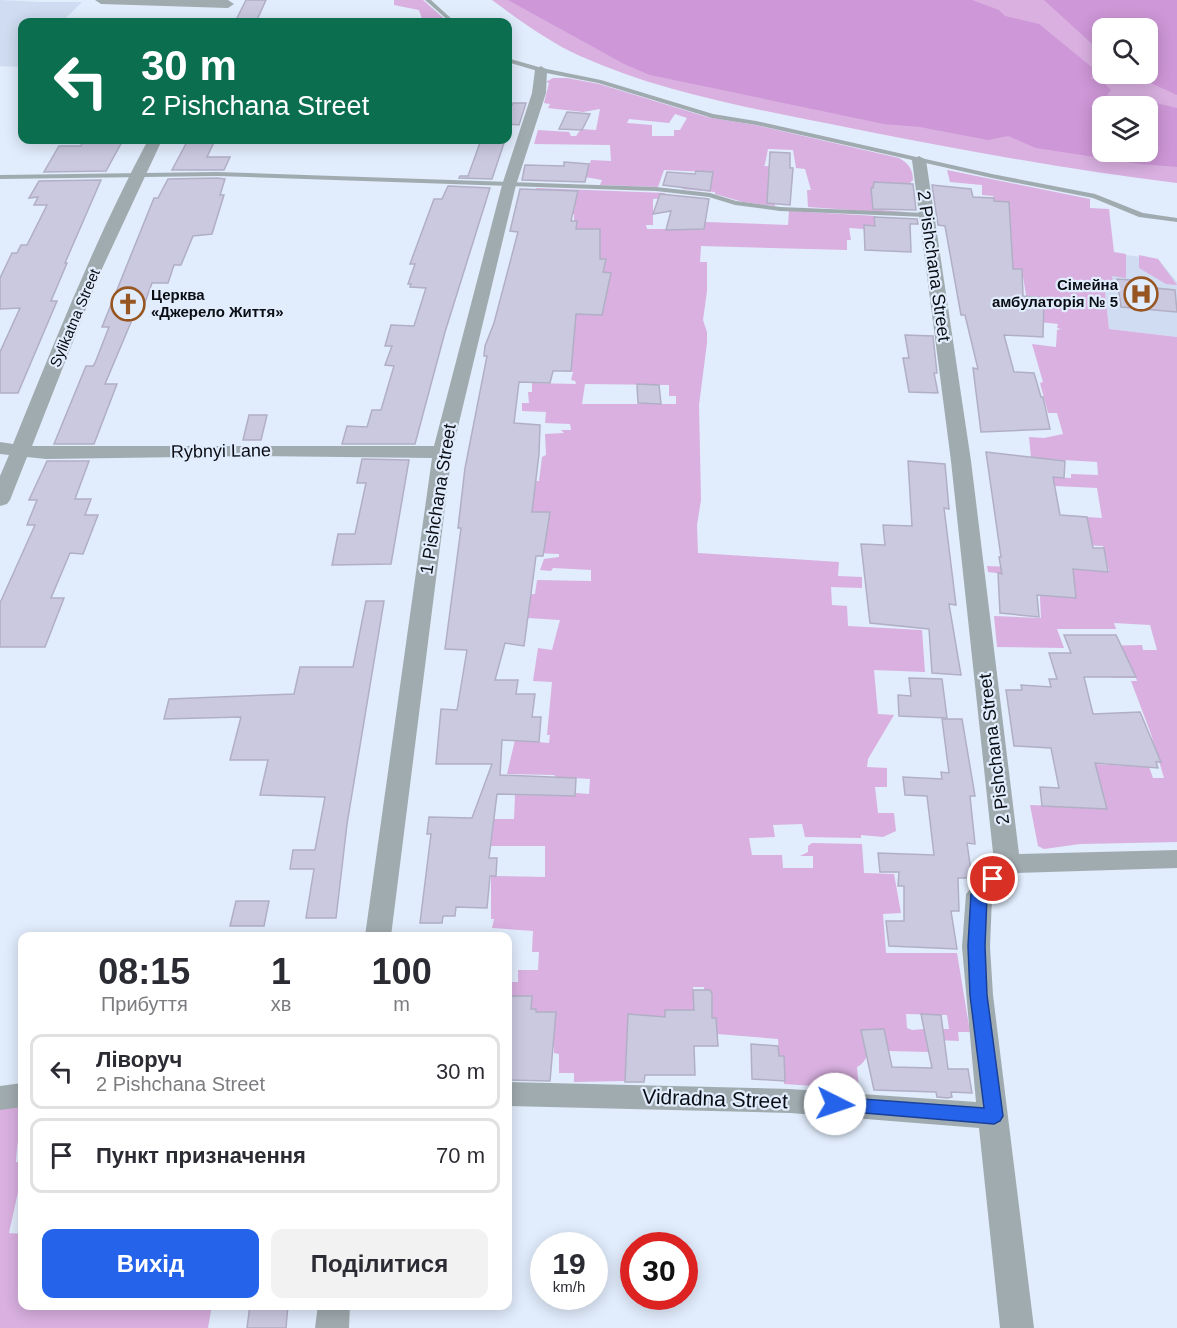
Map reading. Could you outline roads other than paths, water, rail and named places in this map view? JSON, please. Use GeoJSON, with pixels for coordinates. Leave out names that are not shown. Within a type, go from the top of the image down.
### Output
{"type":"FeatureCollection","features":[{"type":"Feature","properties":{"kind":"street"},"geometry":{"type":"LineString","coordinates":[[101,0],[227,6]]}},
{"type":"Feature","properties":{"kind":"street","name":"1 Pishchana Street"},"geometry":{"type":"LineString","coordinates":[[379,932],[442,452],[509,185],[539,93],[542,70]]}},
{"type":"Feature","properties":{"kind":"street","name":"Sylikatna Street"},"geometry":{"type":"LineString","coordinates":[[0,500],[82,298],[136,175],[153,144]]}},
{"type":"Feature","properties":{"kind":"street","name":"2 Pishchana Street"},"geometry":{"type":"LineString","coordinates":[[919,159],[961,461],[1007,864]]}},
{"type":"Feature","properties":{"kind":"street","name":"Rybnyi Lane"},"geometry":{"type":"LineString","coordinates":[[0,448],[46,453],[253,450],[442,452]]}},
{"type":"Feature","properties":{"kind":"street"},"geometry":{"type":"LineString","coordinates":[[1017,1328],[979,995],[976,946],[979,894],[1007,864],[1177,859]]}},
{"type":"Feature","properties":{"kind":"street","name":"Vidradna Street"},"geometry":{"type":"LineString","coordinates":[[512,1094],[790,1101],[994,1116]]}},
{"type":"Feature","properties":{"kind":"street"},"geometry":{"type":"LineString","coordinates":[[0,1098],[18,1096]]}},
{"type":"Feature","properties":{"kind":"street"},"geometry":{"type":"LineString","coordinates":[[332,1328],[334,1310]]}},
{"type":"Feature","properties":{"kind":"lane"},"geometry":{"type":"LineString","coordinates":[[428,0],[448,18]]}},
{"type":"Feature","properties":{"kind":"lane"},"geometry":{"type":"LineString","coordinates":[[512,61],[599,81],[712,116],[756,123],[992,176],[1095,196],[1142,215],[1177,220]]}},
{"type":"Feature","properties":{"kind":"lane"},"geometry":{"type":"LineString","coordinates":[[0,177],[322,176],[656,189],[710,195],[735,203],[780,208],[926,215]]}},
{"type":"Feature","properties":{"kind":"place","name":"Сімейна амбулаторія № 5"},"geometry":{"type":"Point","coordinates":[1141,294]}},
{"type":"Feature","properties":{"kind":"place","name":"Церква «Джерело Життя»"},"geometry":{"type":"Point","coordinates":[128,304]}}]}
